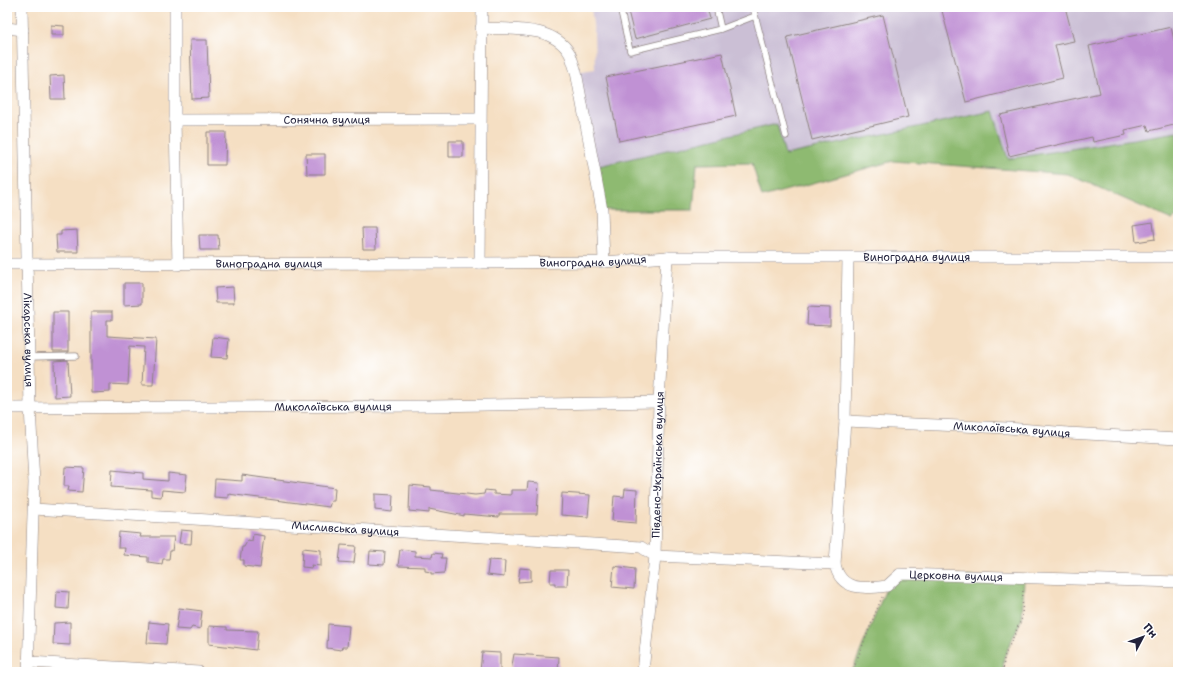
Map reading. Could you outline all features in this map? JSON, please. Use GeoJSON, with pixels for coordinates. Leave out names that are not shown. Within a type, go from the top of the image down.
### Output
{"type":"FeatureCollection","features":[{"type":"Feature","properties":{"kind":"street","name":"Лікарська вулиця"},"geometry":{"type":"LineString","coordinates":[[22,7],[30,407],[34,509],[29,667]]}},
{"type":"Feature","properties":{"kind":"street"},"geometry":{"type":"LineString","coordinates":[[175,7],[175,120],[178,265]]}},
{"type":"Feature","properties":{"kind":"street"},"geometry":{"type":"LineString","coordinates":[[480,263],[482,7]]}},
{"type":"Feature","properties":{"kind":"street"},"geometry":{"type":"LineString","coordinates":[[7,28],[23,30]]}},
{"type":"Feature","properties":{"kind":"street"},"geometry":{"type":"LineString","coordinates":[[481,28],[540,32],[554,37],[569,53],[576,72],[601,203],[604,262]]}},
{"type":"Feature","properties":{"kind":"street","name":"Сонячна вулиця"},"geometry":{"type":"LineString","coordinates":[[175,120],[480,119]]}},
{"type":"Feature","properties":{"kind":"street","name":"Виноградна вулиця"},"geometry":{"type":"LineString","coordinates":[[7,264],[178,265],[604,262],[667,257],[848,259],[1178,257]]}},
{"type":"Feature","properties":{"kind":"street","name":"Південо-Українська вулиця"},"geometry":{"type":"LineString","coordinates":[[643,672],[654,556],[659,402],[667,257]]}},
{"type":"Feature","properties":{"kind":"street"},"geometry":{"type":"LineString","coordinates":[[848,259],[845,422],[835,564],[837,575],[846,583],[857,587],[886,586]]}},
{"type":"Feature","properties":{"kind":"street","name":"Миколаївська вулиця"},"geometry":{"type":"LineString","coordinates":[[7,408],[432,406],[659,402]]}},
{"type":"Feature","properties":{"kind":"street","name":"Миколаївська вулиця"},"geometry":{"type":"LineString","coordinates":[[845,422],[1007,428],[1090,435],[1178,439]]}},
{"type":"Feature","properties":{"kind":"street","name":"Мисливська вулиця"},"geometry":{"type":"LineString","coordinates":[[34,509],[641,548],[654,556]]}},
{"type":"Feature","properties":{"kind":"street"},"geometry":{"type":"LineString","coordinates":[[654,556],[835,564]]}},
{"type":"Feature","properties":{"kind":"street","name":"Церковна вулиця"},"geometry":{"type":"LineString","coordinates":[[886,586],[900,574],[1178,582]]}},
{"type":"Feature","properties":{"kind":"street"},"geometry":{"type":"LineString","coordinates":[[29,667],[199,672]]}},
{"type":"Feature","properties":{"kind":"lane"},"geometry":{"type":"LineString","coordinates":[[620,7],[630,51],[721,29],[755,16]]}},
{"type":"Feature","properties":{"kind":"lane"},"geometry":{"type":"LineString","coordinates":[[716,7],[721,29]]}},
{"type":"Feature","properties":{"kind":"lane"},"geometry":{"type":"LineString","coordinates":[[753,7],[786,136]]}},
{"type":"Feature","properties":{"kind":"lane"},"geometry":{"type":"LineString","coordinates":[[29,357],[76,356]]}},
{"type":"Feature","properties":{"kind":"path"},"geometry":{"type":"LineString","coordinates":[[1004,672],[1004,657],[1022,618],[1024,578]]}},
{"type":"Feature","properties":{"kind":"path"},"geometry":{"type":"LineString","coordinates":[[852,672],[886,586]]}},
{"type":"Feature","properties":{"kind":"shaded area"},"geometry":{"type":"Polygon","coordinates":[[[591,7],[1178,7],[1178,132],[1008,159],[993,111],[784,155],[776,124],[595,167],[576,72],[595,69],[594,32],[591,7]]]}},
{"type":"Feature","properties":{"kind":"green space"},"geometry":{"type":"Polygon","coordinates":[[[993,111],[1008,159],[1178,132],[1178,216],[1172,220],[1068,174],[893,161],[762,197],[752,163],[697,164],[693,210],[602,210],[595,167],[777,124],[785,155],[993,111]]]}},
{"type":"Feature","properties":{"kind":"green space"},"geometry":{"type":"Polygon","coordinates":[[[900,574],[1024,579],[1022,618],[1004,657],[1003,672],[852,672],[887,586],[900,574]]]}},
{"type":"Feature","properties":{"kind":"building"},"geometry":{"type":"Polygon","coordinates":[[[627,7],[707,7],[710,19],[635,39],[627,7]]]}},
{"type":"Feature","properties":{"kind":"building"},"geometry":{"type":"Polygon","coordinates":[[[941,7],[1045,7],[1046,9],[1065,7],[1074,41],[1055,45],[1063,78],[966,102],[941,7]]]}},
{"type":"Feature","properties":{"kind":"building"},"geometry":{"type":"Polygon","coordinates":[[[883,15],[908,117],[812,140],[787,37],[883,15]]]}},
{"type":"Feature","properties":{"kind":"building"},"geometry":{"type":"Polygon","coordinates":[[[51,25],[64,26],[64,35],[51,35],[51,25]]]}},
{"type":"Feature","properties":{"kind":"building"},"geometry":{"type":"Polygon","coordinates":[[[1171,27],[1178,57],[1178,124],[1149,131],[1147,125],[1125,130],[1126,135],[1093,142],[1092,137],[1009,156],[1000,115],[1100,93],[1089,46],[1171,27]]]}},
{"type":"Feature","properties":{"kind":"building"},"geometry":{"type":"Polygon","coordinates":[[[190,40],[207,40],[209,98],[192,99],[190,40]]]}},
{"type":"Feature","properties":{"kind":"building"},"geometry":{"type":"Polygon","coordinates":[[[722,53],[736,116],[619,141],[606,77],[722,53]]]}},
{"type":"Feature","properties":{"kind":"building"},"geometry":{"type":"Polygon","coordinates":[[[64,75],[65,99],[51,99],[50,76],[64,75]]]}},
{"type":"Feature","properties":{"kind":"building"},"geometry":{"type":"Polygon","coordinates":[[[207,132],[226,132],[225,165],[207,165],[207,132]]]}},
{"type":"Feature","properties":{"kind":"building"},"geometry":{"type":"Polygon","coordinates":[[[449,141],[463,141],[463,157],[449,157],[449,141]]]}},
{"type":"Feature","properties":{"kind":"building"},"geometry":{"type":"Polygon","coordinates":[[[306,154],[325,154],[325,174],[307,174],[306,154]]]}},
{"type":"Feature","properties":{"kind":"building"},"geometry":{"type":"Polygon","coordinates":[[[1153,222],[1155,239],[1136,242],[1134,225],[1153,222]]]}},
{"type":"Feature","properties":{"kind":"building"},"geometry":{"type":"Polygon","coordinates":[[[362,228],[375,228],[376,249],[363,249],[362,228]]]}},
{"type":"Feature","properties":{"kind":"building"},"geometry":{"type":"Polygon","coordinates":[[[77,230],[78,252],[57,252],[56,235],[61,235],[61,231],[77,230]]]}},
{"type":"Feature","properties":{"kind":"building"},"geometry":{"type":"Polygon","coordinates":[[[199,235],[218,235],[219,250],[200,250],[199,235]]]}},
{"type":"Feature","properties":{"kind":"building"},"geometry":{"type":"Polygon","coordinates":[[[124,283],[142,283],[142,304],[124,305],[124,283]]]}},
{"type":"Feature","properties":{"kind":"building"},"geometry":{"type":"Polygon","coordinates":[[[233,287],[234,303],[216,303],[215,288],[233,287]]]}},
{"type":"Feature","properties":{"kind":"building"},"geometry":{"type":"Polygon","coordinates":[[[808,307],[830,308],[830,326],[807,325],[808,307]]]}},
{"type":"Feature","properties":{"kind":"building"},"geometry":{"type":"Polygon","coordinates":[[[53,312],[68,312],[68,352],[53,352],[53,312]]]}},
{"type":"Feature","properties":{"kind":"building"},"geometry":{"type":"Polygon","coordinates":[[[91,312],[112,312],[112,320],[107,320],[107,336],[156,339],[153,385],[142,385],[144,347],[130,346],[128,385],[110,384],[110,392],[91,393],[91,312]]]}},
{"type":"Feature","properties":{"kind":"building"},"geometry":{"type":"Polygon","coordinates":[[[213,337],[229,339],[227,358],[211,357],[213,337]]]}},
{"type":"Feature","properties":{"kind":"building"},"geometry":{"type":"Polygon","coordinates":[[[68,360],[70,396],[55,397],[54,361],[68,360]]]}},
{"type":"Feature","properties":{"kind":"building"},"geometry":{"type":"Polygon","coordinates":[[[65,467],[84,468],[82,492],[68,491],[69,486],[64,486],[65,467]]]}},
{"type":"Feature","properties":{"kind":"building"},"geometry":{"type":"Polygon","coordinates":[[[112,470],[143,473],[143,479],[168,481],[168,473],[187,475],[185,492],[162,490],[161,497],[151,496],[151,490],[111,487],[112,470]]]}},
{"type":"Feature","properties":{"kind":"building"},"geometry":{"type":"Polygon","coordinates":[[[242,475],[335,488],[334,501],[331,501],[329,507],[228,494],[228,498],[214,497],[215,479],[242,481],[242,475]]]}},
{"type":"Feature","properties":{"kind":"building"},"geometry":{"type":"Polygon","coordinates":[[[528,482],[539,483],[537,514],[499,514],[499,517],[464,514],[464,516],[429,509],[429,513],[409,511],[410,485],[431,487],[431,490],[475,495],[484,494],[485,490],[494,491],[494,494],[511,495],[511,490],[527,490],[528,482]]]}},
{"type":"Feature","properties":{"kind":"building"},"geometry":{"type":"Polygon","coordinates":[[[625,489],[637,490],[636,523],[612,521],[614,496],[624,497],[625,489]]]}},
{"type":"Feature","properties":{"kind":"building"},"geometry":{"type":"Polygon","coordinates":[[[562,493],[590,495],[588,517],[561,515],[562,493]]]}},
{"type":"Feature","properties":{"kind":"building"},"geometry":{"type":"Polygon","coordinates":[[[375,494],[393,495],[392,512],[375,510],[375,494]]]}},
{"type":"Feature","properties":{"kind":"building"},"geometry":{"type":"Polygon","coordinates":[[[181,530],[192,531],[191,544],[179,543],[181,530]]]}},
{"type":"Feature","properties":{"kind":"building"},"geometry":{"type":"Polygon","coordinates":[[[119,532],[141,534],[140,537],[174,537],[169,559],[163,559],[162,564],[148,562],[148,557],[124,555],[125,548],[118,548],[119,532]]]}},
{"type":"Feature","properties":{"kind":"building"},"geometry":{"type":"Polygon","coordinates":[[[253,534],[264,536],[260,568],[244,566],[244,560],[240,560],[242,547],[244,547],[248,540],[252,541],[253,534]]]}},
{"type":"Feature","properties":{"kind":"building"},"geometry":{"type":"Polygon","coordinates":[[[341,545],[356,546],[354,563],[339,562],[341,545]]]}},
{"type":"Feature","properties":{"kind":"building"},"geometry":{"type":"Polygon","coordinates":[[[303,548],[321,550],[321,566],[311,565],[312,568],[302,567],[303,548]]]}},
{"type":"Feature","properties":{"kind":"building"},"geometry":{"type":"Polygon","coordinates":[[[400,549],[415,551],[415,556],[432,557],[433,553],[442,554],[441,558],[446,558],[444,573],[431,574],[431,572],[425,571],[425,567],[398,566],[400,549]]]}},
{"type":"Feature","properties":{"kind":"building"},"geometry":{"type":"Polygon","coordinates":[[[370,551],[385,552],[384,565],[369,564],[370,551]]]}},
{"type":"Feature","properties":{"kind":"building"},"geometry":{"type":"Polygon","coordinates":[[[489,560],[505,561],[504,577],[487,575],[489,560]]]}},
{"type":"Feature","properties":{"kind":"building"},"geometry":{"type":"Polygon","coordinates":[[[614,566],[635,569],[634,589],[612,587],[614,566]]]}},
{"type":"Feature","properties":{"kind":"building"},"geometry":{"type":"Polygon","coordinates":[[[520,568],[531,569],[531,581],[518,582],[520,568]]]}},
{"type":"Feature","properties":{"kind":"building"},"geometry":{"type":"Polygon","coordinates":[[[551,570],[568,570],[567,586],[555,586],[555,583],[550,583],[551,570]]]}},
{"type":"Feature","properties":{"kind":"building"},"geometry":{"type":"Polygon","coordinates":[[[57,591],[69,592],[68,609],[56,608],[57,591]]]}},
{"type":"Feature","properties":{"kind":"building"},"geometry":{"type":"Polygon","coordinates":[[[179,608],[202,611],[200,629],[192,627],[190,630],[176,629],[179,608]]]}},
{"type":"Feature","properties":{"kind":"building"},"geometry":{"type":"Polygon","coordinates":[[[70,622],[70,645],[53,644],[54,623],[70,622]]]}},
{"type":"Feature","properties":{"kind":"building"},"geometry":{"type":"Polygon","coordinates":[[[149,622],[168,624],[166,644],[147,643],[149,622]]]}},
{"type":"Feature","properties":{"kind":"building"},"geometry":{"type":"Polygon","coordinates":[[[328,624],[349,626],[347,647],[342,647],[341,650],[327,648],[328,624]]]}},
{"type":"Feature","properties":{"kind":"building"},"geometry":{"type":"Polygon","coordinates":[[[209,626],[227,627],[227,630],[258,631],[256,650],[209,644],[209,626]]]}},
{"type":"Feature","properties":{"kind":"building"},"geometry":{"type":"Polygon","coordinates":[[[482,652],[500,653],[500,672],[480,671],[482,652]]]}},
{"type":"Feature","properties":{"kind":"building"},"geometry":{"type":"Polygon","coordinates":[[[514,654],[559,657],[558,672],[511,671],[514,654]]]}}]}
